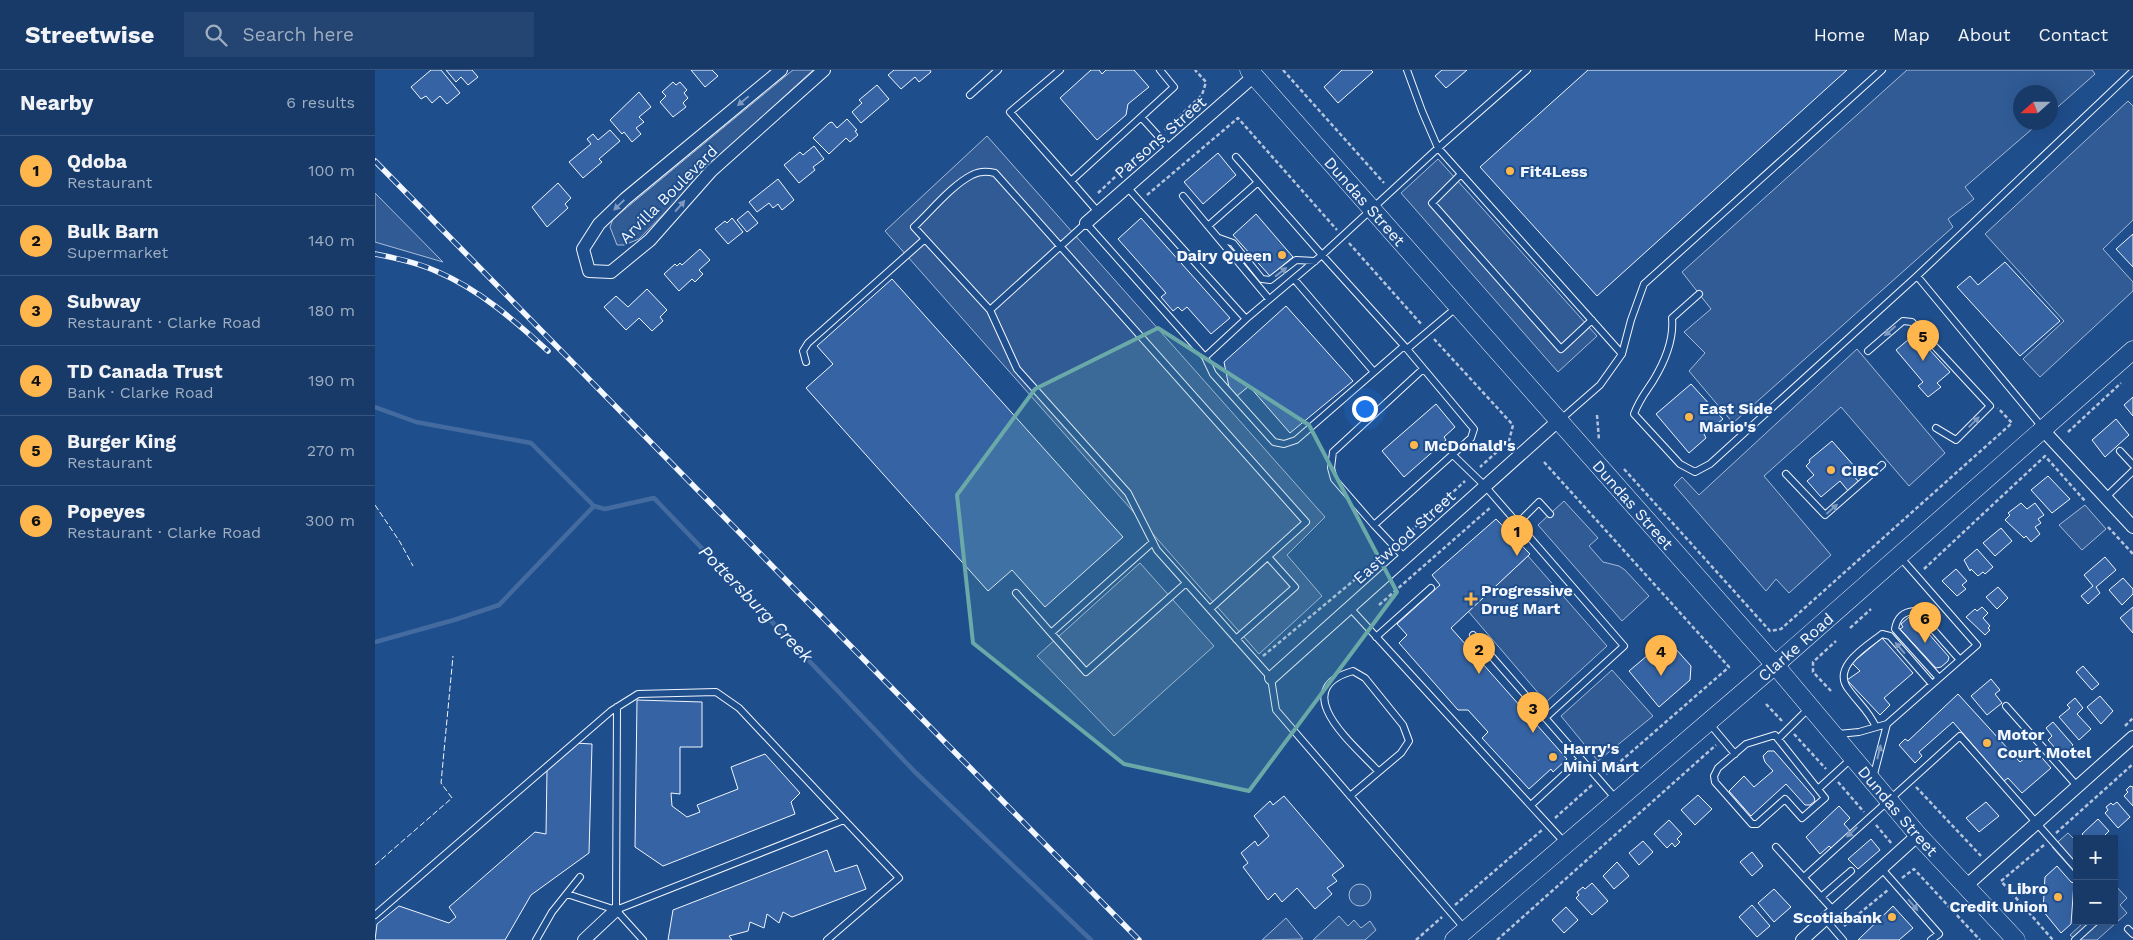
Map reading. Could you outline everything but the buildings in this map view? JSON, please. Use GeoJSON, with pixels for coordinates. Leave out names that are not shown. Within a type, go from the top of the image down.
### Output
{"type":"FeatureCollection","features":[{"type":"Feature","properties":{"kind":"main road","name":"Dundas Street"},"geometry":{"type":"LineString","coordinates":[[1255,72],[1371,210],[1775,665],[1888,800],[2016,940]]}},
{"type":"Feature","properties":{"kind":"main road","name":"Clarke Road"},"geometry":{"type":"LineString","coordinates":[[1460,935],[1775,665],[2133,350]]}},
{"type":"Feature","properties":{"kind":"street","name":"Arvilla Boulevard"},"geometry":{"type":"LineString","coordinates":[[781,70],[625,199],[599,224],[583,249],[589,271],[611,272],[650,240],[711,171],[824,70]]}},
{"type":"Feature","properties":{"kind":"street","name":"Parsons Street"},"geometry":{"type":"LineString","coordinates":[[1086,222],[1255,72]]}},
{"type":"Feature","properties":{"kind":"street","name":"Eastwood Street"},"geometry":{"type":"LineString","coordinates":[[1271,678],[1559,420]]}},
{"type":"Feature","properties":{"kind":"street"},"geometry":{"type":"LineString","coordinates":[[2043,430],[2133,527]]}},
{"type":"Feature","properties":{"kind":"street"},"geometry":{"type":"LineString","coordinates":[[1966,886],[2133,737]]}},
{"type":"Feature","properties":{"kind":"street"},"geometry":{"type":"LineString","coordinates":[[1802,940],[1919,835]]}},
{"type":"Feature","properties":{"kind":"street"},"geometry":{"type":"LineString","coordinates":[[584,940],[616,910]]}},
{"type":"Feature","properties":{"kind":"lane"},"geometry":{"type":"LineString","coordinates":[[969,95],[998,70]]}},
{"type":"Feature","properties":{"kind":"lane"},"geometry":{"type":"LineString","coordinates":[[1060,70],[1010,112],[1098,212]]}},
{"type":"Feature","properties":{"kind":"lane"},"geometry":{"type":"LineString","coordinates":[[1071,181],[1174,86],[1160,70]]}},
{"type":"Feature","properties":{"kind":"lane"},"geometry":{"type":"LineString","coordinates":[[1407,70],[1421,111],[1438,148],[1622,354]]}},
{"type":"Feature","properties":{"kind":"lane"},"geometry":{"type":"LineString","coordinates":[[1205,357],[1246,319],[1322,255],[1438,148],[1527,70]]}},
{"type":"Feature","properties":{"kind":"lane"},"geometry":{"type":"LineString","coordinates":[[1559,420],[1600,385],[1622,354],[1631,320],[1644,284],[1882,70]]}},
{"type":"Feature","properties":{"kind":"lane"},"geometry":{"type":"LineString","coordinates":[[1699,294],[1672,318],[1673,332],[1669,346],[1654,379],[1639,400],[1633,414],[1680,464],[1695,472],[1710,464],[1917,276],[2132,72]]}},
{"type":"Feature","properties":{"kind":"lane"},"geometry":{"type":"LineString","coordinates":[[1141,117],[1170,149]]}},
{"type":"Feature","properties":{"kind":"lane"},"geometry":{"type":"LineString","coordinates":[[1236,156],[1257,183],[1405,348],[1474,429],[1471,438],[1374,525]]}},
{"type":"Feature","properties":{"kind":"lane"},"geometry":{"type":"LineString","coordinates":[[1210,609],[1306,522],[995,173],[987,171],[973,174],[947,194],[914,227],[990,310],[1017,369],[1128,493],[1157,550],[1271,678],[1276,710],[1449,910],[1460,935]]}},
{"type":"Feature","properties":{"kind":"lane"},"geometry":{"type":"LineString","coordinates":[[1461,174],[1433,203],[1561,349],[1592,320]]}},
{"type":"Feature","properties":{"kind":"lane"},"geometry":{"type":"LineString","coordinates":[[1208,226],[1257,183]]}},
{"type":"Feature","properties":{"kind":"lane"},"geometry":{"type":"LineString","coordinates":[[1127,187],[1246,319]]}},
{"type":"Feature","properties":{"kind":"lane"},"geometry":{"type":"LineString","coordinates":[[1183,196],[1269,299]]}},
{"type":"Feature","properties":{"kind":"lane"},"geometry":{"type":"LineString","coordinates":[[990,310],[1086,222],[1205,357],[1213,374],[1274,442],[1284,444],[1296,440],[1375,372],[1458,306]]}},
{"type":"Feature","properties":{"kind":"lane"},"geometry":{"type":"LineString","coordinates":[[1218,237],[1233,243],[1262,279],[1271,280],[1296,260],[1315,261]]}},
{"type":"Feature","properties":{"kind":"lane"},"geometry":{"type":"LineString","coordinates":[[806,362],[803,351],[808,343],[925,238]]}},
{"type":"Feature","properties":{"kind":"lane"},"geometry":{"type":"LineString","coordinates":[[1917,276],[2043,430]]}},
{"type":"Feature","properties":{"kind":"lane"},"geometry":{"type":"LineString","coordinates":[[1294,279],[1375,372]]}},
{"type":"Feature","properties":{"kind":"lane"},"geometry":{"type":"LineString","coordinates":[[1868,351],[1903,321],[1912,322],[1990,406],[1956,440],[1936,428]]}},
{"type":"Feature","properties":{"kind":"lane"},"geometry":{"type":"LineString","coordinates":[[1405,558],[1334,480],[1331,468],[1333,452],[1423,369]]}},
{"type":"Feature","properties":{"kind":"lane"},"geometry":{"type":"LineString","coordinates":[[2120,451],[2133,465]]}},
{"type":"Feature","properties":{"kind":"lane"},"geometry":{"type":"LineString","coordinates":[[1453,455],[1485,486],[1624,646],[1545,718]]}},
{"type":"Feature","properties":{"kind":"lane"},"geometry":{"type":"LineString","coordinates":[[1785,474],[1825,515],[1882,465]]}},
{"type":"Feature","properties":{"kind":"lane"},"geometry":{"type":"LineString","coordinates":[[2106,497],[2133,471]]}},
{"type":"Feature","properties":{"kind":"lane"},"geometry":{"type":"LineString","coordinates":[[1517,524],[1539,502],[1550,514]]}},
{"type":"Feature","properties":{"kind":"lane"},"geometry":{"type":"LineString","coordinates":[[1051,633],[1153,542]]}},
{"type":"Feature","properties":{"kind":"lane"},"geometry":{"type":"LineString","coordinates":[[1834,735],[1859,732],[1887,724],[1977,645],[1899,556]]}},
{"type":"Feature","properties":{"kind":"lane"},"geometry":{"type":"LineString","coordinates":[[1236,639],[1295,587],[1269,557]]}},
{"type":"Feature","properties":{"kind":"lane"},"geometry":{"type":"LineString","coordinates":[[1016,593],[1087,672],[1186,583]]}},
{"type":"Feature","properties":{"kind":"lane"},"geometry":{"type":"LineString","coordinates":[[1376,636],[1431,588]]}},
{"type":"Feature","properties":{"kind":"lane"},"geometry":{"type":"LineString","coordinates":[[1349,608],[1565,844]]}},
{"type":"Feature","properties":{"kind":"lane"},"geometry":{"type":"LineString","coordinates":[[1939,678],[1895,629],[1896,621],[1900,616],[1914,611],[1923,618],[1960,660]]}},
{"type":"Feature","properties":{"kind":"lane"},"geometry":{"type":"LineString","coordinates":[[1876,727],[1870,713],[1846,686],[1845,668],[1849,660],[1882,634],[1890,636],[1932,684]]}},
{"type":"Feature","properties":{"kind":"lane"},"geometry":{"type":"LineString","coordinates":[[1473,635],[1617,800]]}},
{"type":"Feature","properties":{"kind":"lane"},"geometry":{"type":"LineString","coordinates":[[1350,796],[1407,747],[1409,741],[1403,725],[1365,678],[1353,671],[1341,674],[1329,682],[1323,692],[1324,704],[1330,718],[1378,771]]}},
{"type":"Feature","properties":{"kind":"lane"},"geometry":{"type":"LineString","coordinates":[[375,915],[617,707],[638,694],[716,692],[739,708],[899,878],[827,940]]}},
{"type":"Feature","properties":{"kind":"lane"},"geometry":{"type":"LineString","coordinates":[[2006,706],[2077,787]]}},
{"type":"Feature","properties":{"kind":"lane"},"geometry":{"type":"LineString","coordinates":[[616,910],[617,707]]}},
{"type":"Feature","properties":{"kind":"lane"},"geometry":{"type":"LineString","coordinates":[[1778,739],[1810,707]]}},
{"type":"Feature","properties":{"kind":"lane"},"geometry":{"type":"LineString","coordinates":[[1708,722],[1735,754]]}},
{"type":"Feature","properties":{"kind":"lane"},"geometry":{"type":"LineString","coordinates":[[1873,780],[1887,724]]}},
{"type":"Feature","properties":{"kind":"lane"},"geometry":{"type":"LineString","coordinates":[[1775,735],[1778,739],[1825,798],[1802,818],[1785,799],[1757,824],[1752,824],[1715,782],[1713,776],[1717,768],[1746,744],[1775,735]]}},
{"type":"Feature","properties":{"kind":"lane"},"geometry":{"type":"LineString","coordinates":[[1804,877],[1960,736],[2073,865]]}},
{"type":"Feature","properties":{"kind":"lane"},"geometry":{"type":"LineString","coordinates":[[1817,789],[1853,758]]}},
{"type":"Feature","properties":{"kind":"lane"},"geometry":{"type":"LineString","coordinates":[[1531,805],[1581,759]]}},
{"type":"Feature","properties":{"kind":"lane"},"geometry":{"type":"LineString","coordinates":[[616,910],[844,820]]}},
{"type":"Feature","properties":{"kind":"lane"},"geometry":{"type":"LineString","coordinates":[[1777,846],[1821,896],[1836,933],[1843,940]]}},
{"type":"Feature","properties":{"kind":"lane"},"geometry":{"type":"LineString","coordinates":[[1881,868],[1939,934],[1931,940]]}},
{"type":"Feature","properties":{"kind":"lane"},"geometry":{"type":"LineString","coordinates":[[1821,896],[1851,871]]}},
{"type":"Feature","properties":{"kind":"lane"},"geometry":{"type":"LineString","coordinates":[[536,940],[552,912],[580,877]]}},
{"type":"Feature","properties":{"kind":"lane"},"geometry":{"type":"LineString","coordinates":[[567,894],[616,910],[643,940]]}},
{"type":"Feature","properties":{"kind":"lane"},"geometry":{"type":"LineString","coordinates":[[2075,940],[2091,925]]}},
{"type":"Feature","properties":{"kind":"path"},"geometry":{"type":"LineString","coordinates":[[1165,130],[1201,95],[1206,82],[1195,70]]}},
{"type":"Feature","properties":{"kind":"path"},"geometry":{"type":"LineString","coordinates":[[1283,70],[1384,183]]}},
{"type":"Feature","properties":{"kind":"path"},"geometry":{"type":"LineString","coordinates":[[1098,193],[1154,141]]}},
{"type":"Feature","properties":{"kind":"path"},"geometry":{"type":"LineString","coordinates":[[1256,662],[1394,547],[1509,441],[1513,425],[1427,332],[1343,236]]}},
{"type":"Feature","properties":{"kind":"path"},"geometry":{"type":"LineString","coordinates":[[2068,432],[2126,379]]}},
{"type":"Feature","properties":{"kind":"path"},"geometry":{"type":"LineString","coordinates":[[1624,469],[1770,631],[1776,630],[1781,629],[2012,423],[1997,406]]}},
{"type":"Feature","properties":{"kind":"path"},"geometry":{"type":"LineString","coordinates":[[1597,415],[1598,439],[1604,447]]}},
{"type":"Feature","properties":{"kind":"path"},"geometry":{"type":"LineString","coordinates":[[1921,572],[2045,456],[2085,501]]}},
{"type":"Feature","properties":{"kind":"path"},"geometry":{"type":"LineString","coordinates":[[1416,940],[1729,667],[1544,462]]}},
{"type":"Feature","properties":{"kind":"path"},"geometry":{"type":"LineString","coordinates":[[1379,605],[1498,501]]}},
{"type":"Feature","properties":{"kind":"path"},"geometry":{"type":"LineString","coordinates":[[2108,527],[2133,554]]}},
{"type":"Feature","properties":{"kind":"path"},"geometry":{"type":"LineString","coordinates":[[1850,628],[1871,609]]}},
{"type":"Feature","properties":{"kind":"path"},"geometry":{"type":"LineString","coordinates":[[1831,691],[1813,672],[1813,662],[1836,641]]}},
{"type":"Feature","properties":{"kind":"path"},"geometry":{"type":"LineString","coordinates":[[1765,704],[1833,776]]}},
{"type":"Feature","properties":{"kind":"path"},"geometry":{"type":"LineString","coordinates":[[1497,940],[1722,740]]}},
{"type":"Feature","properties":{"kind":"path"},"geometry":{"type":"LineString","coordinates":[[2055,834],[2133,764]]}},
{"type":"Feature","properties":{"kind":"path"},"geometry":{"type":"LineString","coordinates":[[1914,784],[1981,856],[1986,851]]}},
{"type":"Feature","properties":{"kind":"path"},"geometry":{"type":"LineString","coordinates":[[2045,844],[2001,881],[2053,940]]}},
{"type":"Feature","properties":{"kind":"path"},"geometry":{"type":"LineString","coordinates":[[1836,933],[1914,869],[1980,940]]}},
{"type":"Feature","properties":{"kind":"highlighted area"},"geometry":{"type":"Polygon","coordinates":[[[1158,328],[1309,425],[1397,592],[1249,791],[1124,764],[973,643],[957,495],[1035,389],[1158,328]]]}},
{"type":"Feature","properties":{"kind":"shaded area"},"geometry":{"type":"Polygon","coordinates":[[[793,70],[813,70],[726,150],[639,239],[624,245],[617,245],[610,227],[613,219],[793,70]]]}},
{"type":"Feature","properties":{"kind":"shaded area"},"geometry":{"type":"Polygon","coordinates":[[[1907,70],[2092,70],[2095,74],[2058,107],[2058,85],[2013,85],[2013,130],[2031,130],[1965,187],[1974,199],[1948,219],[1953,227],[1733,423],[1689,371],[1705,353],[1684,332],[1711,309],[1682,272],[1907,70]]]}},
{"type":"Feature","properties":{"kind":"shaded area"},"geometry":{"type":"Polygon","coordinates":[[[2128,101],[2133,106],[2133,220],[2103,249],[2133,282],[2133,291],[2040,377],[2023,359],[2064,321],[1985,234],[2128,101]]]}},
{"type":"Feature","properties":{"kind":"shaded area"},"geometry":{"type":"Polygon","coordinates":[[[987,136],[1325,517],[1287,555],[1322,596],[1259,654],[885,231],[987,136]]]}},
{"type":"Feature","properties":{"kind":"shaded area"},"geometry":{"type":"Polygon","coordinates":[[[1438,159],[1597,336],[1558,372],[1401,193],[1438,159]]]}},
{"type":"Feature","properties":{"kind":"shaded area"},"geometry":{"type":"Polygon","coordinates":[[[375,193],[443,262],[375,242],[375,193]]]}},
{"type":"Feature","properties":{"kind":"shaded area"},"geometry":{"type":"Polygon","coordinates":[[[1857,349],[1945,453],[1909,486],[1841,407],[1764,476],[1831,555],[1789,593],[1776,579],[1766,591],[1674,485],[1682,477],[1699,495],[1857,349]]]}},
{"type":"Feature","properties":{"kind":"shaded area"},"geometry":{"type":"Polygon","coordinates":[[[1564,501],[1598,538],[1589,546],[1603,562],[1619,566],[1625,570],[1649,596],[1622,621],[1538,525],[1564,501]]]}},
{"type":"Feature","properties":{"kind":"shaded area"},"geometry":{"type":"Polygon","coordinates":[[[2085,505],[2106,529],[2082,550],[2059,525],[2085,505]]]}},
{"type":"Feature","properties":{"kind":"shaded area"},"geometry":{"type":"Polygon","coordinates":[[[1528,556],[1607,646],[1546,702],[1468,611],[1528,556]]]}},
{"type":"Feature","properties":{"kind":"shaded area"},"geometry":{"type":"Polygon","coordinates":[[[1140,563],[1214,646],[1114,736],[1037,656],[1140,563]]]}},
{"type":"Feature","properties":{"kind":"shaded area"},"geometry":{"type":"Polygon","coordinates":[[[1612,670],[1653,716],[1598,761],[1561,716],[1612,670]]]}},
{"type":"Feature","properties":{"kind":"shaded area"},"geometry":{"type":"Polygon","coordinates":[[[2068,833],[2073,838],[2073,871],[2052,847],[2068,833]]]}},
{"type":"Feature","properties":{"kind":"shaded area"},"geometry":{"type":"Polygon","coordinates":[[[1360,884],[1368,887],[1371,895],[1368,903],[1360,906],[1352,903],[1349,895],[1352,887],[1360,884]]]}},
{"type":"Feature","properties":{"kind":"shaded area"},"geometry":{"type":"Polygon","coordinates":[[[2118,888],[2127,898],[2120,905],[2127,913],[2118,921],[2118,888]]]}},
{"type":"Feature","properties":{"kind":"shaded area"},"geometry":{"type":"Polygon","coordinates":[[[1339,916],[1348,926],[1354,920],[1361,928],[1370,921],[1376,930],[1365,940],[1313,940],[1339,916]]]}},
{"type":"Feature","properties":{"kind":"shaded area"},"geometry":{"type":"Polygon","coordinates":[[[1286,918],[1303,939],[1262,940],[1286,918]]]}},
{"type":"Feature","properties":{"kind":"shaded area"},"geometry":{"type":"Polygon","coordinates":[[[2081,925],[2114,925],[2097,940],[2076,940],[2070,935],[2081,925]]]}},
{"type":"Feature","properties":{"kind":"waterway"},"geometry":{"type":"LineString","coordinates":[[375,407],[416,422],[531,443],[594,506]]}},
{"type":"Feature","properties":{"kind":"waterway","name":"Pottersburg Creek"},"geometry":{"type":"LineString","coordinates":[[594,506],[605,509],[654,498],[915,772],[1091,940]]}},
{"type":"Feature","properties":{"kind":"waterway","name":"Pottersburg Creek"},"geometry":{"type":"LineString","coordinates":[[375,642],[454,620],[499,605],[594,506]]}},
{"type":"Feature","properties":{"kind":"railway"},"geometry":{"type":"LineString","coordinates":[[375,161],[1139,940]]}},
{"type":"Feature","properties":{"kind":"railway"},"geometry":{"type":"LineString","coordinates":[[375,254],[415,263],[453,279],[483,297],[548,351]]}},
{"type":"Feature","properties":{"kind":"fence"},"geometry":{"type":"LineString","coordinates":[[375,505],[400,542],[413,566]]}},
{"type":"Feature","properties":{"kind":"fence"},"geometry":{"type":"LineString","coordinates":[[375,865],[452,798],[441,783],[453,656]]}},
{"type":"Feature","properties":{"kind":"place","name":"Fit4Less"},"geometry":{"type":"Point","coordinates":[1510,171]}},
{"type":"Feature","properties":{"kind":"place","name":"Dairy Queen"},"geometry":{"type":"Point","coordinates":[1282,255]}},
{"type":"Feature","properties":{"kind":"place","name":"Burger King"},"geometry":{"type":"Point","coordinates":[1923,361]}},
{"type":"Feature","properties":{"kind":"place","name":"East Side Mario's"},"geometry":{"type":"Point","coordinates":[1689,417]}},
{"type":"Feature","properties":{"kind":"place","name":"McDonald's"},"geometry":{"type":"Point","coordinates":[1414,445]}},
{"type":"Feature","properties":{"kind":"place","name":"CIBC"},"geometry":{"type":"Point","coordinates":[1831,470]}},
{"type":"Feature","properties":{"kind":"place","name":"Qdoba"},"geometry":{"type":"Point","coordinates":[1517,556]}},
{"type":"Feature","properties":{"kind":"place","name":"Progressive Drug Mart"},"geometry":{"type":"Point","coordinates":[1471,599]}},
{"type":"Feature","properties":{"kind":"place","name":"Popeyes"},"geometry":{"type":"Point","coordinates":[1925,643]}},
{"type":"Feature","properties":{"kind":"place","name":"Bulk Barn"},"geometry":{"type":"Point","coordinates":[1479,674]}},
{"type":"Feature","properties":{"kind":"place","name":"TD Canada Trust"},"geometry":{"type":"Point","coordinates":[1661,676]}},
{"type":"Feature","properties":{"kind":"place","name":"Subway"},"geometry":{"type":"Point","coordinates":[1533,733]}},
{"type":"Feature","properties":{"kind":"place","name":"Motor Court Motel"},"geometry":{"type":"Point","coordinates":[1987,743]}},
{"type":"Feature","properties":{"kind":"place","name":"Harry's Mini Mart"},"geometry":{"type":"Point","coordinates":[1553,757]}},
{"type":"Feature","properties":{"kind":"place","name":"Libro Credit Union"},"geometry":{"type":"Point","coordinates":[2058,897]}},
{"type":"Feature","properties":{"kind":"place","name":"Scotiabank"},"geometry":{"type":"Point","coordinates":[1892,917]}}]}
